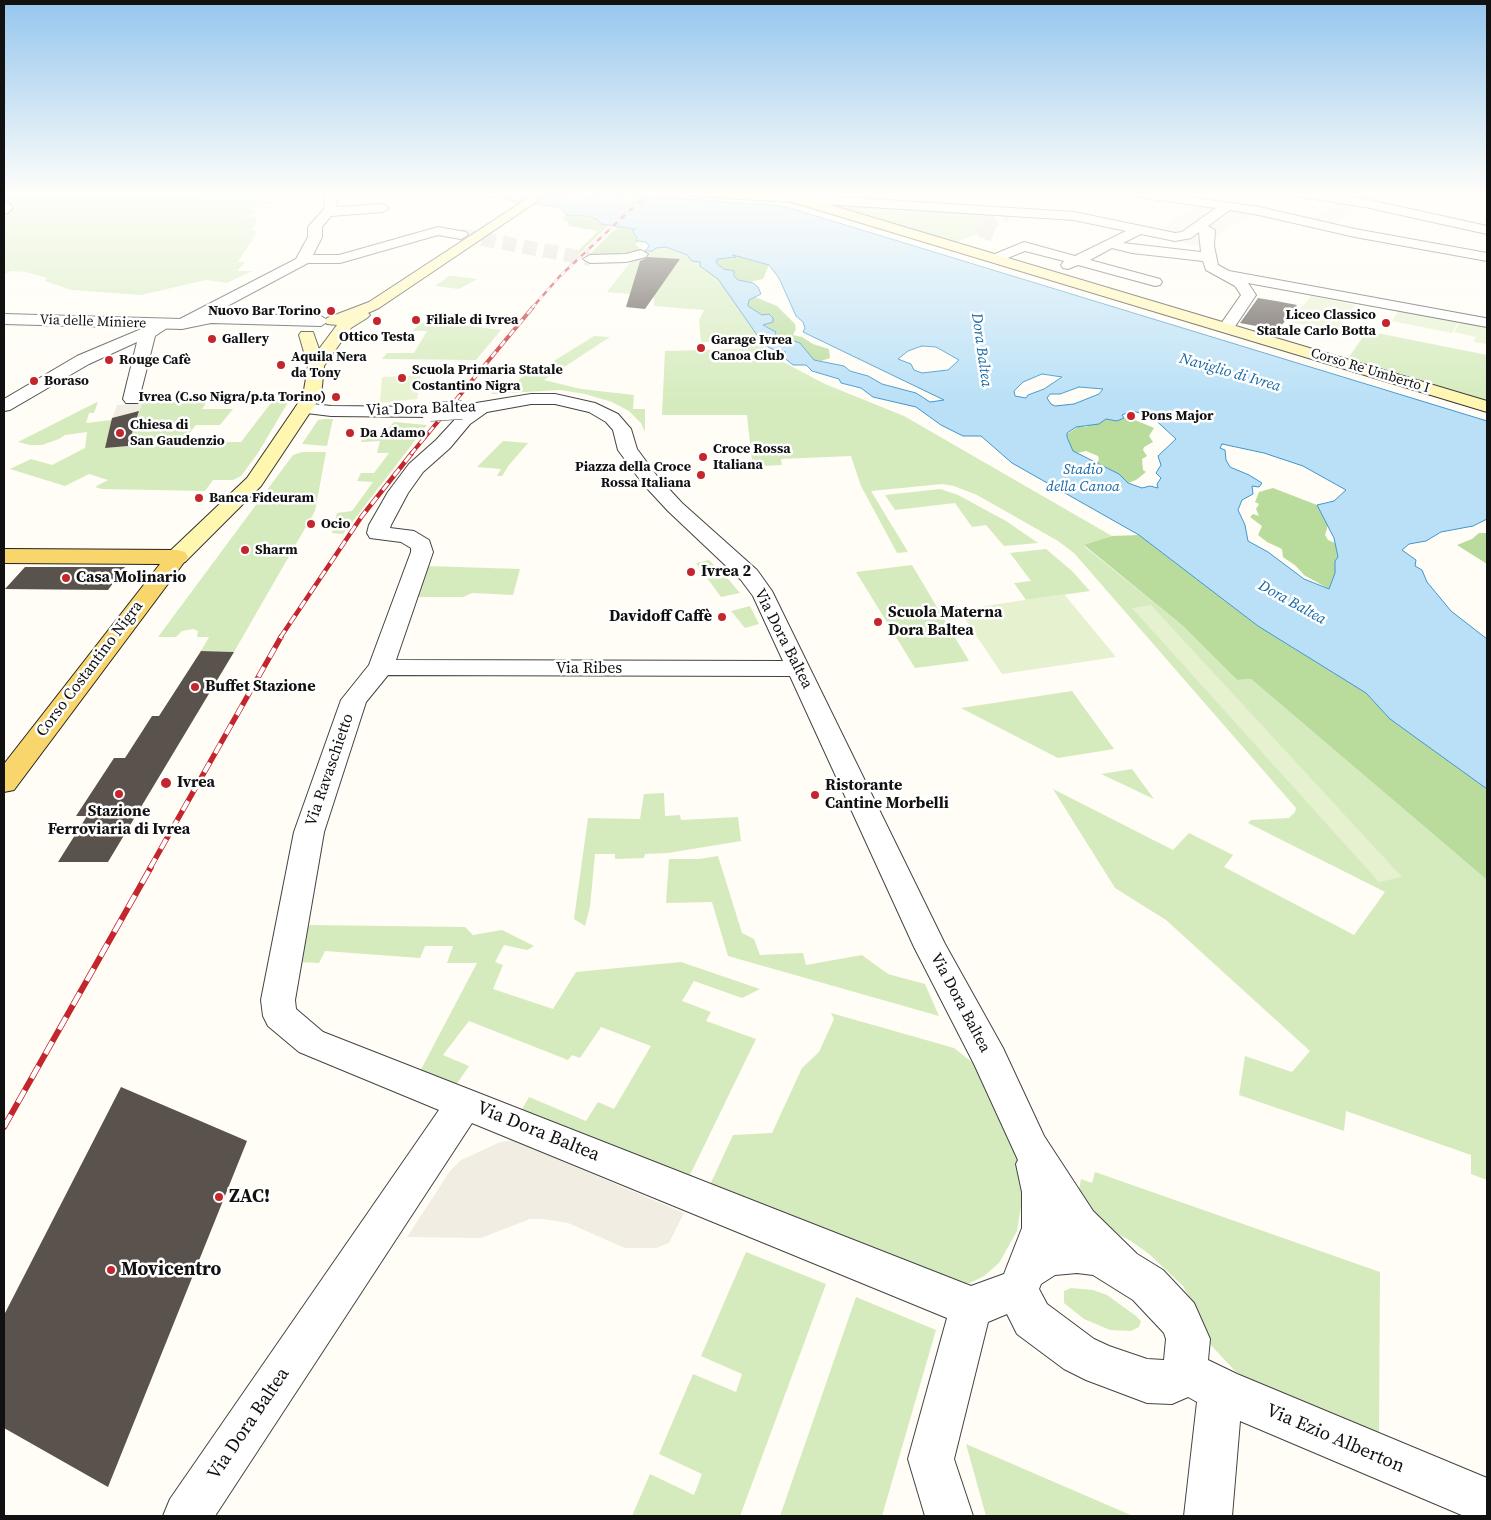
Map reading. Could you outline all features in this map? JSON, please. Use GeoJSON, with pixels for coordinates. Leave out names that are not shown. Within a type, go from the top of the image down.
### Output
{"type":"FeatureCollection","features":[{"type":"Feature","properties":{"kind":"main road","name":"Corso Costantino Nigra"},"geometry":{"type":"LineString","coordinates":[[4,783],[177,557],[254,482],[312,396],[316,366],[335,324],[370,311],[374,305],[437,263]]}},
{"type":"Feature","properties":{"kind":"main road","name":"Corso Re Umberto I"},"geometry":{"type":"LineString","coordinates":[[1011,263],[1487,406]]}},
{"type":"Feature","properties":{"kind":"main road"},"geometry":{"type":"LineString","coordinates":[[335,324],[326,336],[307,335],[302,331],[304,328],[335,324]]}},
{"type":"Feature","properties":{"kind":"main road","name":"Corso Costantino Nigra"},"geometry":{"type":"LineString","coordinates":[[307,335],[316,366]]}},
{"type":"Feature","properties":{"kind":"main road"},"geometry":{"type":"LineString","coordinates":[[4,556],[177,557]]}},
{"type":"Feature","properties":{"kind":"street"},"geometry":{"type":"LineString","coordinates":[[4,406],[83,360],[121,342],[174,324],[292,263]]}},
{"type":"Feature","properties":{"kind":"street"},"geometry":{"type":"LineString","coordinates":[[1049,275],[1072,263]]}},
{"type":"Feature","properties":{"kind":"street"},"geometry":{"type":"LineString","coordinates":[[1084,263],[1155,282]]}},
{"type":"Feature","properties":{"kind":"street"},"geometry":{"type":"LineString","coordinates":[[1115,271],[1120,263]]}},
{"type":"Feature","properties":{"kind":"street"},"geometry":{"type":"LineString","coordinates":[[1210,263],[1211,267],[1228,276],[1249,295],[1226,328]]}},
{"type":"Feature","properties":{"kind":"street"},"geometry":{"type":"LineString","coordinates":[[1228,276],[1484,323]]}},
{"type":"Feature","properties":{"kind":"street","name":"Via delle Miniere"},"geometry":{"type":"LineString","coordinates":[[174,324],[211,318],[335,324]]}},
{"type":"Feature","properties":{"kind":"street","name":"Via delle Miniere"},"geometry":{"type":"LineString","coordinates":[[4,319],[174,324],[205,330],[278,331],[307,335]]}},
{"type":"Feature","properties":{"kind":"street"},"geometry":{"type":"LineString","coordinates":[[132,399],[147,334]]}},
{"type":"Feature","properties":{"kind":"street","name":"Via Dora Baltea"},"geometry":{"type":"LineString","coordinates":[[304,408],[331,411],[430,412],[462,410],[531,399],[555,399],[595,408],[612,418],[622,429],[628,450],[650,480],[675,507],[749,575],[764,596],[889,863],[930,947],[990,1059],[1031,1148],[1079,1224],[1122,1268]]}},
{"type":"Feature","properties":{"kind":"street","name":"Via Ravaschietto"},"geometry":{"type":"LineString","coordinates":[[465,1103],[311,1042],[280,1016],[278,1000],[309,832],[354,700],[381,667],[422,552],[421,545],[406,536],[378,533],[380,525],[398,492],[416,468],[443,444],[464,420],[482,407]]}},
{"type":"Feature","properties":{"kind":"street","name":"Via Ribes"},"geometry":{"type":"LineString","coordinates":[[381,667],[798,669]]}},
{"type":"Feature","properties":{"kind":"street","name":"Via Dora Baltea"},"geometry":{"type":"LineString","coordinates":[[187,1516],[465,1103],[971,1307]]}},
{"type":"Feature","properties":{"kind":"street","name":"Via Dora Baltea"},"geometry":{"type":"LineString","coordinates":[[1021,1280],[1042,1228],[1042,1192],[1031,1148]]}},
{"type":"Feature","properties":{"kind":"street"},"geometry":{"type":"LineString","coordinates":[[949,1516],[931,1459],[971,1307],[1021,1280],[1048,1256],[1077,1253],[1098,1256],[1122,1268],[1148,1285],[1179,1318],[1203,1381],[1208,1516]]}},
{"type":"Feature","properties":{"kind":"street"},"geometry":{"type":"LineString","coordinates":[[1021,1280],[1032,1318],[1079,1354],[1102,1365],[1147,1381],[1203,1381]]}},
{"type":"Feature","properties":{"kind":"street","name":"Via Ezio Alberton"},"geometry":{"type":"LineString","coordinates":[[1203,1381],[1487,1502]]}},
{"type":"Feature","properties":{"kind":"green space"},"geometry":{"type":"Polygon","coordinates":[[[4,263],[244,263],[237,271],[252,271],[227,283],[206,280],[141,295],[71,290],[45,281],[47,278],[26,272],[11,271],[4,274],[4,263]]]}},
{"type":"Feature","properties":{"kind":"green space"},"geometry":{"type":"Polygon","coordinates":[[[630,263],[700,263],[700,266],[718,279],[770,355],[825,384],[904,416],[1112,536],[1084,546],[1183,626],[1237,680],[1251,679],[1487,880],[1487,1180],[1471,1174],[1471,1155],[1346,1111],[1344,1131],[1239,1095],[1245,1056],[1292,1072],[1310,1051],[1166,920],[1115,888],[1053,789],[1173,850],[1189,833],[1233,855],[1224,867],[1354,935],[1385,892],[1248,823],[1251,820],[1289,818],[1296,808],[1074,553],[1058,541],[977,495],[954,486],[942,484],[871,491],[908,552],[897,553],[861,486],[851,456],[781,459],[782,465],[763,466],[762,460],[752,461],[747,415],[662,415],[665,351],[742,349],[741,341],[701,342],[699,320],[704,310],[654,306],[654,296],[607,292],[630,263]]]}},
{"type":"Feature","properties":{"kind":"green space"},"geometry":{"type":"Polygon","coordinates":[[[762,263],[769,265],[763,279],[749,282],[738,280],[730,270],[724,269],[717,264],[762,263]]]}},
{"type":"Feature","properties":{"kind":"green space"},"geometry":{"type":"Polygon","coordinates":[[[449,276],[478,279],[459,289],[435,286],[449,276]]]}},
{"type":"Feature","properties":{"kind":"green space"},"geometry":{"type":"Polygon","coordinates":[[[1311,296],[1355,305],[1336,331],[1289,322],[1311,296]]]}},
{"type":"Feature","properties":{"kind":"green space"},"geometry":{"type":"Polygon","coordinates":[[[755,297],[777,306],[795,324],[796,329],[793,335],[829,349],[830,358],[821,361],[814,360],[800,343],[791,340],[784,341],[773,337],[771,329],[762,324],[762,315],[747,306],[749,300],[755,297]]]}},
{"type":"Feature","properties":{"kind":"green space"},"geometry":{"type":"Polygon","coordinates":[[[1399,310],[1459,321],[1452,333],[1392,321],[1399,310]]]}},
{"type":"Feature","properties":{"kind":"green space"},"geometry":{"type":"Polygon","coordinates":[[[1460,321],[1487,326],[1487,344],[1473,342],[1476,337],[1454,332],[1460,321]]]}},
{"type":"Feature","properties":{"kind":"green space"},"geometry":{"type":"Polygon","coordinates":[[[421,323],[442,326],[446,323],[501,330],[476,360],[382,359],[387,353],[414,353],[427,331],[412,331],[421,323]]]}},
{"type":"Feature","properties":{"kind":"green space"},"geometry":{"type":"Polygon","coordinates":[[[1367,331],[1487,355],[1487,402],[1349,362],[1349,357],[1367,331]]]}},
{"type":"Feature","properties":{"kind":"green space"},"geometry":{"type":"Polygon","coordinates":[[[594,336],[610,337],[544,380],[581,389],[634,395],[633,409],[645,409],[645,432],[641,423],[629,411],[612,402],[585,394],[560,390],[492,394],[491,383],[515,385],[531,366],[544,367],[594,336]]]}},
{"type":"Feature","properties":{"kind":"green space"},"geometry":{"type":"Polygon","coordinates":[[[421,375],[417,399],[380,403],[382,377],[421,375]]]}},
{"type":"Feature","properties":{"kind":"green space"},"geometry":{"type":"Polygon","coordinates":[[[157,397],[155,402],[206,403],[202,409],[233,409],[220,425],[196,425],[182,442],[241,442],[274,399],[290,399],[258,453],[241,476],[233,480],[213,480],[205,491],[102,489],[95,487],[108,480],[89,474],[65,486],[10,469],[31,459],[52,465],[85,448],[87,432],[65,435],[42,445],[18,442],[98,402],[94,413],[89,413],[86,423],[112,420],[105,448],[128,446],[143,399],[157,397]]]}},
{"type":"Feature","properties":{"kind":"green space"},"geometry":{"type":"Polygon","coordinates":[[[1128,417],[1154,428],[1149,436],[1153,442],[1144,447],[1143,450],[1147,456],[1142,459],[1143,470],[1146,472],[1136,480],[1128,483],[1119,474],[1097,463],[1098,456],[1086,451],[1077,453],[1073,451],[1066,435],[1079,426],[1087,427],[1089,424],[1106,419],[1117,421],[1128,417]]]}},
{"type":"Feature","properties":{"kind":"green space"},"geometry":{"type":"Polygon","coordinates":[[[333,419],[327,446],[302,444],[318,420],[333,419]]]}},
{"type":"Feature","properties":{"kind":"green space"},"geometry":{"type":"Polygon","coordinates":[[[394,422],[427,425],[343,534],[332,533],[337,513],[352,511],[373,482],[357,481],[361,473],[374,473],[389,453],[377,453],[380,441],[361,442],[364,433],[383,435],[394,422]]]}},
{"type":"Feature","properties":{"kind":"green space"},"geometry":{"type":"Polygon","coordinates":[[[503,441],[528,443],[502,476],[497,476],[501,469],[477,467],[503,441]]]}},
{"type":"Feature","properties":{"kind":"green space"},"geometry":{"type":"Polygon","coordinates":[[[302,452],[326,452],[315,511],[234,652],[201,651],[209,637],[197,637],[198,631],[193,629],[182,631],[176,637],[158,637],[293,455],[302,452]]]}},
{"type":"Feature","properties":{"kind":"green space"},"geometry":{"type":"Polygon","coordinates":[[[1273,488],[1317,505],[1328,525],[1325,535],[1328,540],[1335,543],[1338,557],[1335,561],[1335,573],[1329,589],[1304,575],[1296,566],[1283,557],[1282,549],[1267,542],[1258,535],[1262,526],[1250,517],[1253,514],[1259,516],[1256,509],[1259,504],[1255,502],[1259,492],[1273,488]]]}},
{"type":"Feature","properties":{"kind":"green space"},"geometry":{"type":"Polygon","coordinates":[[[940,489],[958,495],[1006,521],[1038,543],[1004,546],[986,525],[972,527],[955,503],[895,510],[885,495],[940,489]]]}},
{"type":"Feature","properties":{"kind":"green space"},"geometry":{"type":"Polygon","coordinates":[[[1479,533],[1487,533],[1487,564],[1457,545],[1472,539],[1479,533]]]}},
{"type":"Feature","properties":{"kind":"green space"},"geometry":{"type":"Polygon","coordinates":[[[1139,535],[1258,626],[1366,693],[1390,719],[1487,789],[1487,880],[1251,679],[1237,680],[1183,626],[1084,545],[1112,536],[1139,535]]]}},
{"type":"Feature","properties":{"kind":"green space"},"geometry":{"type":"Polygon","coordinates":[[[1046,549],[1072,571],[1090,591],[1026,600],[1014,583],[1031,581],[1010,553],[1046,549]]]}},
{"type":"Feature","properties":{"kind":"green space"},"geometry":{"type":"Polygon","coordinates":[[[709,560],[740,593],[721,597],[696,563],[709,560]]]}},
{"type":"Feature","properties":{"kind":"green space"},"geometry":{"type":"Polygon","coordinates":[[[912,565],[969,661],[915,668],[856,572],[912,565]]]}},
{"type":"Feature","properties":{"kind":"green space"},"geometry":{"type":"Polygon","coordinates":[[[427,566],[520,569],[513,595],[472,593],[463,597],[414,597],[427,566]]]}},
{"type":"Feature","properties":{"kind":"green space"},"geometry":{"type":"Polygon","coordinates":[[[1064,594],[1116,657],[1002,674],[959,610],[1064,594]]]}},
{"type":"Feature","properties":{"kind":"green space"},"geometry":{"type":"Polygon","coordinates":[[[1151,605],[1402,877],[1379,882],[1132,608],[1151,605]]]}},
{"type":"Feature","properties":{"kind":"green space"},"geometry":{"type":"Polygon","coordinates":[[[750,606],[759,624],[745,628],[731,611],[750,606]]]}},
{"type":"Feature","properties":{"kind":"green space"},"geometry":{"type":"Polygon","coordinates":[[[1072,691],[1114,749],[1058,758],[961,708],[1072,691]]]}},
{"type":"Feature","properties":{"kind":"green space"},"geometry":{"type":"Polygon","coordinates":[[[1132,769],[1154,799],[1101,774],[1132,769]]]}},
{"type":"Feature","properties":{"kind":"green space"},"geometry":{"type":"Polygon","coordinates":[[[664,793],[665,816],[680,815],[681,820],[738,817],[741,841],[668,853],[645,854],[644,858],[615,859],[615,854],[595,854],[590,907],[585,926],[574,919],[588,818],[640,819],[644,794],[664,793]]]}},
{"type":"Feature","properties":{"kind":"green space"},"geometry":{"type":"Polygon","coordinates":[[[718,856],[742,933],[754,939],[760,955],[803,953],[806,965],[862,955],[888,974],[925,984],[939,1016],[728,956],[712,902],[666,903],[669,859],[699,859],[718,856]]]}},
{"type":"Feature","properties":{"kind":"green space"},"geometry":{"type":"Polygon","coordinates":[[[310,925],[465,927],[473,935],[502,930],[534,946],[527,950],[504,945],[495,962],[503,965],[493,989],[553,1009],[576,972],[681,962],[760,989],[742,998],[694,981],[682,1001],[711,1012],[706,1021],[756,1039],[688,1179],[521,1111],[529,1097],[586,1121],[598,1102],[614,1109],[651,1046],[601,1027],[580,1058],[572,1055],[568,1060],[469,1021],[443,1055],[469,1066],[452,1091],[417,1077],[477,963],[447,963],[453,946],[425,946],[420,958],[325,951],[319,963],[297,962],[305,931],[310,925]]]}},
{"type":"Feature","properties":{"kind":"green space"},"geometry":{"type":"Polygon","coordinates":[[[831,1013],[954,1048],[973,1063],[1017,1155],[1021,1184],[1021,1207],[1017,1231],[999,1263],[984,1276],[970,1283],[958,1284],[709,1187],[733,1135],[772,1133],[802,1068],[819,1052],[834,1019],[831,1013]]]}},
{"type":"Feature","properties":{"kind":"green space"},"geometry":{"type":"Polygon","coordinates":[[[1095,1172],[1380,1272],[1379,1435],[1257,1386],[1235,1371],[1209,1343],[1192,1302],[1183,1286],[1149,1254],[1131,1241],[1104,1227],[1092,1209],[1078,1195],[1081,1179],[1092,1183],[1095,1172]]]}},
{"type":"Feature","properties":{"kind":"green space"},"geometry":{"type":"Polygon","coordinates":[[[746,1252],[826,1284],[740,1516],[632,1516],[650,1474],[694,1495],[702,1474],[659,1454],[693,1374],[736,1392],[742,1374],[701,1356],[746,1252]]]}},
{"type":"Feature","properties":{"kind":"green space"},"geometry":{"type":"Polygon","coordinates":[[[1071,1288],[1093,1290],[1107,1295],[1141,1321],[1139,1327],[1131,1331],[1110,1330],[1084,1319],[1064,1303],[1064,1291],[1071,1288]]]}},
{"type":"Feature","properties":{"kind":"green space"},"geometry":{"type":"Polygon","coordinates":[[[856,1297],[936,1330],[882,1516],[780,1516],[856,1297]]]}},
{"type":"Feature","properties":{"kind":"green space"},"geometry":{"type":"Polygon","coordinates":[[[966,1444],[1133,1516],[986,1516],[966,1444]]]}},
{"type":"Feature","properties":{"kind":"shaded area"},"geometry":{"type":"Polygon","coordinates":[[[142,403],[138,415],[129,414],[112,419],[117,405],[142,403]]]}},
{"type":"Feature","properties":{"kind":"shaded area"},"geometry":{"type":"Polygon","coordinates":[[[512,1140],[684,1213],[669,1243],[656,1248],[625,1248],[568,1223],[543,1219],[530,1219],[481,1238],[407,1237],[450,1171],[461,1160],[498,1143],[512,1140]]]}},
{"type":"Feature","properties":{"kind":"water"},"geometry":{"type":"Polygon","coordinates":[[[700,263],[717,263],[724,269],[734,271],[734,276],[738,280],[753,283],[758,287],[761,294],[749,300],[748,306],[762,315],[769,314],[773,318],[773,322],[763,325],[776,332],[774,337],[784,341],[791,340],[800,343],[814,360],[844,366],[850,371],[868,376],[882,384],[916,393],[930,402],[944,400],[803,332],[805,328],[803,322],[796,316],[779,278],[769,265],[762,263],[970,263],[1487,421],[1487,519],[1473,526],[1441,532],[1426,541],[1409,544],[1402,550],[1416,560],[1415,566],[1422,570],[1427,582],[1451,611],[1487,639],[1487,789],[1390,719],[1366,693],[1258,626],[1139,535],[1012,463],[981,436],[963,436],[941,425],[916,407],[873,397],[861,388],[841,383],[839,379],[812,371],[806,365],[793,365],[782,356],[786,352],[774,350],[764,345],[718,279],[700,266],[700,263]],[[922,346],[908,351],[898,359],[911,364],[914,370],[922,373],[948,370],[959,360],[936,347],[922,346]],[[1042,374],[1023,382],[1014,391],[1015,396],[1026,398],[1028,395],[1044,389],[1062,377],[1042,374]],[[1079,387],[1060,394],[1050,394],[1047,398],[1055,406],[1074,404],[1099,394],[1103,389],[1079,387]],[[1131,411],[1122,415],[1124,418],[1117,421],[1106,419],[1099,424],[1076,427],[1067,433],[1073,451],[1119,474],[1128,483],[1142,488],[1150,486],[1158,488],[1157,484],[1161,478],[1156,473],[1161,465],[1158,456],[1176,439],[1150,415],[1131,411]],[[1222,444],[1220,448],[1225,450],[1226,460],[1230,467],[1262,483],[1259,487],[1252,486],[1253,494],[1242,500],[1238,510],[1245,525],[1248,541],[1268,552],[1304,579],[1329,589],[1335,573],[1335,561],[1338,557],[1334,538],[1317,505],[1334,501],[1346,490],[1303,466],[1264,453],[1222,444]]]}},
{"type":"Feature","properties":{"kind":"building"},"geometry":{"type":"Polygon","coordinates":[[[639,263],[677,263],[645,309],[626,307],[639,263]]]}},
{"type":"Feature","properties":{"kind":"building"},"geometry":{"type":"Polygon","coordinates":[[[1258,298],[1297,305],[1278,330],[1240,323],[1258,298]]]}},
{"type":"Feature","properties":{"kind":"building","name":"Chiesa di San Gaudenzio"},"geometry":{"type":"Polygon","coordinates":[[[139,411],[128,446],[105,448],[112,418],[139,411]]]}},
{"type":"Feature","properties":{"kind":"building","name":"Casa Molinario"},"geometry":{"type":"Polygon","coordinates":[[[25,567],[125,567],[108,590],[5,589],[25,567]]]}},
{"type":"Feature","properties":{"kind":"building","name":"Stazione Ferroviaria di Ivrea"},"geometry":{"type":"Polygon","coordinates":[[[201,651],[234,652],[108,862],[58,862],[87,816],[76,816],[114,758],[125,758],[152,716],[159,716],[201,651]]]}},
{"type":"Feature","properties":{"kind":"building","name":"Movicentro"},"geometry":{"type":"Polygon","coordinates":[[[121,1087],[247,1141],[108,1487],[4,1428],[4,1315],[121,1087]]]}},
{"type":"Feature","properties":{"kind":"railway"},"geometry":{"type":"LineString","coordinates":[[532,308],[574,263]]}},
{"type":"Feature","properties":{"kind":"railway"},"geometry":{"type":"LineString","coordinates":[[411,454],[533,307]]}},
{"type":"Feature","properties":{"kind":"railway"},"geometry":{"type":"LineString","coordinates":[[280,638],[362,516],[412,453]]}},
{"type":"Feature","properties":{"kind":"railway"},"geometry":{"type":"LineString","coordinates":[[150,868],[281,637]]}},
{"type":"Feature","properties":{"kind":"railway"},"geometry":{"type":"LineString","coordinates":[[4,1127],[151,867]]}},
{"type":"Feature","properties":{"kind":"place","name":"Nuovo Bar Torino"},"geometry":{"type":"Point","coordinates":[331,311]}},
{"type":"Feature","properties":{"kind":"place","name":"Filiale di Ivrea"},"geometry":{"type":"Point","coordinates":[416,320]}},
{"type":"Feature","properties":{"kind":"place","name":"Ottico Testa"},"geometry":{"type":"Point","coordinates":[377,321]}},
{"type":"Feature","properties":{"kind":"place","name":"Liceo Classico Statale Carlo Botta"},"geometry":{"type":"Point","coordinates":[1386,323]}},
{"type":"Feature","properties":{"kind":"place","name":"Gallery"},"geometry":{"type":"Point","coordinates":[212,339]}},
{"type":"Feature","properties":{"kind":"place","name":"Garage Ivrea Canoa Club"},"geometry":{"type":"Point","coordinates":[701,348]}},
{"type":"Feature","properties":{"kind":"place","name":"Rouge Cafè"},"geometry":{"type":"Point","coordinates":[109,360]}},
{"type":"Feature","properties":{"kind":"place","name":"Aquila Nera da Tony"},"geometry":{"type":"Point","coordinates":[281,365]}},
{"type":"Feature","properties":{"kind":"place","name":"Scuola Primaria Statale Costantino Nigra"},"geometry":{"type":"Point","coordinates":[402,378]}},
{"type":"Feature","properties":{"kind":"place","name":"Boraso"},"geometry":{"type":"Point","coordinates":[34,381]}},
{"type":"Feature","properties":{"kind":"place","name":"Ivrea (C.so Nigra/p.ta Torino)"},"geometry":{"type":"Point","coordinates":[336,397]}},
{"type":"Feature","properties":{"kind":"place","name":"Pons Major"},"geometry":{"type":"Point","coordinates":[1131,416]}},
{"type":"Feature","properties":{"kind":"place","name":"Chiesa di San Gaudenzio"},"geometry":{"type":"Point","coordinates":[120,433]}},
{"type":"Feature","properties":{"kind":"place","name":"Da Adamo"},"geometry":{"type":"Point","coordinates":[350,433]}},
{"type":"Feature","properties":{"kind":"place","name":"Croce Rossa Italiana"},"geometry":{"type":"Point","coordinates":[703,457]}},
{"type":"Feature","properties":{"kind":"place","name":"Piazza della Croce Rossa Italiana"},"geometry":{"type":"Point","coordinates":[701,475]}},
{"type":"Feature","properties":{"kind":"place","name":"Banca Fideuram"},"geometry":{"type":"Point","coordinates":[199,498]}},
{"type":"Feature","properties":{"kind":"place","name":"Ocio"},"geometry":{"type":"Point","coordinates":[311,524]}},
{"type":"Feature","properties":{"kind":"place","name":"Sharm"},"geometry":{"type":"Point","coordinates":[245,550]}},
{"type":"Feature","properties":{"kind":"place","name":"Ivrea 2"},"geometry":{"type":"Point","coordinates":[691,572]}},
{"type":"Feature","properties":{"kind":"place","name":"Casa Molinario"},"geometry":{"type":"Point","coordinates":[66,578]}},
{"type":"Feature","properties":{"kind":"place","name":"Davidoff Caffè"},"geometry":{"type":"Point","coordinates":[722,617]}},
{"type":"Feature","properties":{"kind":"place","name":"Scuola Materna Dora Baltea"},"geometry":{"type":"Point","coordinates":[878,622]}},
{"type":"Feature","properties":{"kind":"place","name":"Buffet Stazione"},"geometry":{"type":"Point","coordinates":[195,687]}},
{"type":"Feature","properties":{"kind":"place","name":"Ivrea"},"geometry":{"type":"Point","coordinates":[166,783]}},
{"type":"Feature","properties":{"kind":"place","name":"Stazione Ferroviaria di Ivrea"},"geometry":{"type":"Point","coordinates":[119,794]}},
{"type":"Feature","properties":{"kind":"place","name":"Ristorante Cantine Morbelli"},"geometry":{"type":"Point","coordinates":[815,795]}},
{"type":"Feature","properties":{"kind":"place","name":"ZAC!"},"geometry":{"type":"Point","coordinates":[219,1197]}},
{"type":"Feature","properties":{"kind":"place","name":"Movicentro"},"geometry":{"type":"Point","coordinates":[111,1270]}},
{"type":"Feature","properties":{"kind":"water label","name":"Dora Baltea"},"geometry":{"type":"Point","coordinates":[981,350]}},
{"type":"Feature","properties":{"kind":"water label","name":"Naviglio di Ivrea"},"geometry":{"type":"Point","coordinates":[1230,373]}},
{"type":"Feature","properties":{"kind":"water label","name":"Stadio della Canoa"},"geometry":{"type":"Point","coordinates":[1083,478]}},
{"type":"Feature","properties":{"kind":"water label","name":"Dora Baltea"},"geometry":{"type":"Point","coordinates":[1292,603]}}]}
